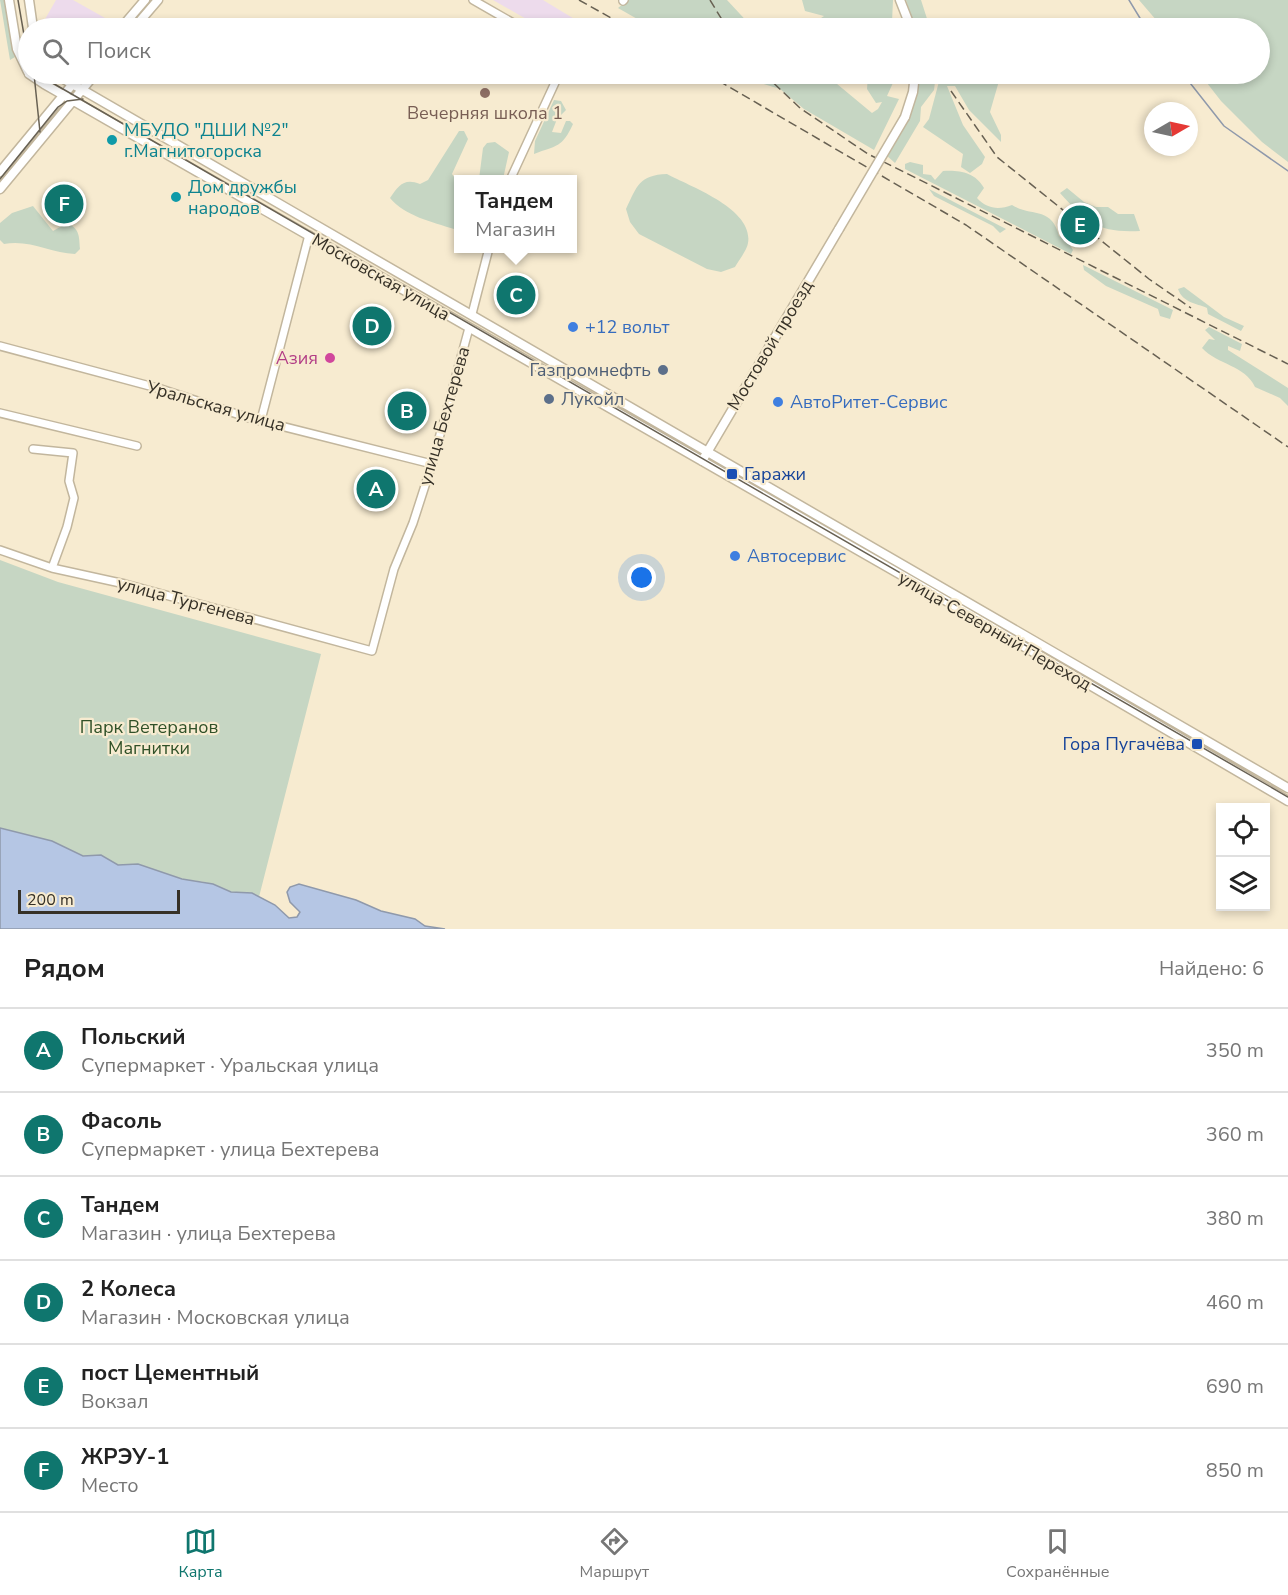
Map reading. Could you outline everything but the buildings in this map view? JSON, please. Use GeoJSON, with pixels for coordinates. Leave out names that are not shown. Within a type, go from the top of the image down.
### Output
{"type":"FeatureCollection","features":[{"type":"Feature","properties":{"kind":"main road","name":"Московская улица"},"geometry":{"type":"LineString","coordinates":[[9,0],[18,51]]}},
{"type":"Feature","properties":{"kind":"main road"},"geometry":{"type":"LineString","coordinates":[[29,0],[32,18]]}},
{"type":"Feature","properties":{"kind":"main road"},"geometry":{"type":"LineString","coordinates":[[130,18],[145,0]]}},
{"type":"Feature","properties":{"kind":"main road"},"geometry":{"type":"LineString","coordinates":[[143,18],[158,0]]}},
{"type":"Feature","properties":{"kind":"main road"},"geometry":{"type":"LineString","coordinates":[[900,0],[907,18]]}},
{"type":"Feature","properties":{"kind":"main road","name":"Московская улица"},"geometry":{"type":"LineString","coordinates":[[45,84],[702,461]]}},
{"type":"Feature","properties":{"kind":"main road","name":"Московская улица"},"geometry":{"type":"LineString","coordinates":[[73,84],[708,451]]}},
{"type":"Feature","properties":{"kind":"main road"},"geometry":{"type":"LineString","coordinates":[[0,172],[73,84]]}},
{"type":"Feature","properties":{"kind":"main road"},"geometry":{"type":"LineString","coordinates":[[0,189],[87,84]]}},
{"type":"Feature","properties":{"kind":"main road","name":"Мостовой проезд"},"geometry":{"type":"LineString","coordinates":[[702,461],[905,117],[914,84]]}},
{"type":"Feature","properties":{"kind":"main road","name":"улица Бехтерева"},"geometry":{"type":"LineString","coordinates":[[468,328],[472,315]]}},
{"type":"Feature","properties":{"kind":"main road","name":"улица Северный Переход"},"geometry":{"type":"LineString","coordinates":[[708,451],[1288,789]]}},
{"type":"Feature","properties":{"kind":"main road","name":"улица Северный Переход"},"geometry":{"type":"LineString","coordinates":[[702,461],[1288,801]]}},
{"type":"Feature","properties":{"kind":"street"},"geometry":{"type":"LineString","coordinates":[[473,0],[504,18]]}},
{"type":"Feature","properties":{"kind":"street"},"geometry":{"type":"LineString","coordinates":[[512,175],[554,84]]}},
{"type":"Feature","properties":{"kind":"street"},"geometry":{"type":"LineString","coordinates":[[261,420],[309,235]]}},
{"type":"Feature","properties":{"kind":"street","name":"улица Бехтерева"},"geometry":{"type":"LineString","coordinates":[[472,315],[488,253]]}},
{"type":"Feature","properties":{"kind":"street","name":"улица Бехтерева"},"geometry":{"type":"LineString","coordinates":[[372,651],[394,569],[413,523],[432,464],[468,328]]}},
{"type":"Feature","properties":{"kind":"street","name":"Уральская улица"},"geometry":{"type":"LineString","coordinates":[[0,346],[261,420],[432,464]]}},
{"type":"Feature","properties":{"kind":"street"},"geometry":{"type":"LineString","coordinates":[[0,413],[137,446]]}},
{"type":"Feature","properties":{"kind":"street"},"geometry":{"type":"LineString","coordinates":[[33,449],[73,453],[69,481],[74,498],[67,527],[52,568]]}},
{"type":"Feature","properties":{"kind":"street","name":"улица Тургенева"},"geometry":{"type":"LineString","coordinates":[[0,550],[52,568],[125,584],[372,651]]}},
{"type":"Feature","properties":{"kind":"shaded area"},"geometry":{"type":"Polygon","coordinates":[[[56,0],[73,0],[105,18],[46,18],[56,0]]]}},
{"type":"Feature","properties":{"kind":"shaded area"},"geometry":{"type":"Polygon","coordinates":[[[493,0],[543,0],[573,18],[524,18],[493,0]]]}},
{"type":"Feature","properties":{"kind":"green space"},"geometry":{"type":"Polygon","coordinates":[[[0,0],[5,0],[15,57],[10,60],[0,0]]]}},
{"type":"Feature","properties":{"kind":"green space"},"geometry":{"type":"Polygon","coordinates":[[[628,0],[727,0],[744,18],[636,18],[618,8],[628,0]]]}},
{"type":"Feature","properties":{"kind":"green space"},"geometry":{"type":"Polygon","coordinates":[[[802,0],[893,0],[892,18],[821,18],[824,16],[805,11],[802,0]]]}},
{"type":"Feature","properties":{"kind":"green space"},"geometry":{"type":"Polygon","coordinates":[[[906,0],[921,0],[927,18],[912,18],[906,0]]]}},
{"type":"Feature","properties":{"kind":"green space"},"geometry":{"type":"Polygon","coordinates":[[[1139,0],[1288,0],[1288,162],[1262,142],[1221,101],[1208,84],[1270,84],[1270,18],[1154,18],[1139,0]]]}},
{"type":"Feature","properties":{"kind":"green space"},"geometry":{"type":"Polygon","coordinates":[[[764,84],[837,84],[872,113],[882,102],[876,103],[867,89],[867,84],[892,84],[887,96],[899,99],[874,150],[804,109],[780,89],[764,84]]]}},
{"type":"Feature","properties":{"kind":"green space"},"geometry":{"type":"Polygon","coordinates":[[[918,84],[935,84],[934,90],[921,107],[920,121],[895,163],[886,155],[916,95],[918,84]]]}},
{"type":"Feature","properties":{"kind":"green space"},"geometry":{"type":"Polygon","coordinates":[[[938,84],[998,84],[990,112],[1001,135],[1001,142],[969,110],[955,86],[947,86],[963,125],[985,157],[982,164],[970,173],[961,167],[963,154],[923,127],[929,119],[938,84]]]}},
{"type":"Feature","properties":{"kind":"green space"},"geometry":{"type":"Polygon","coordinates":[[[554,100],[561,101],[566,110],[557,119],[552,132],[561,133],[566,121],[573,124],[562,142],[534,154],[535,141],[554,100]]]}},
{"type":"Feature","properties":{"kind":"green space"},"geometry":{"type":"Polygon","coordinates":[[[459,131],[464,131],[468,139],[452,174],[454,177],[454,229],[411,214],[390,198],[396,189],[406,182],[420,184],[428,180],[459,131]]]}},
{"type":"Feature","properties":{"kind":"green space"},"geometry":{"type":"Polygon","coordinates":[[[495,142],[509,152],[504,175],[480,175],[483,148],[487,143],[495,142]]]}},
{"type":"Feature","properties":{"kind":"green space"},"geometry":{"type":"Polygon","coordinates":[[[910,162],[923,165],[923,174],[931,175],[935,180],[943,171],[971,175],[984,188],[977,198],[989,206],[1002,208],[1012,205],[1046,216],[1056,227],[1059,236],[1066,239],[1073,250],[1071,254],[905,169],[905,164],[910,162]]]}},
{"type":"Feature","properties":{"kind":"green space"},"geometry":{"type":"Polygon","coordinates":[[[667,174],[719,201],[741,220],[747,231],[748,243],[735,267],[721,272],[707,269],[639,234],[630,222],[626,209],[636,188],[645,179],[667,174]]]}},
{"type":"Feature","properties":{"kind":"green space"},"geometry":{"type":"Polygon","coordinates":[[[1067,188],[1084,202],[1096,207],[1108,207],[1118,214],[1134,214],[1140,231],[1104,228],[1086,219],[1060,193],[1067,188]]]}},
{"type":"Feature","properties":{"kind":"green space"},"geometry":{"type":"Polygon","coordinates":[[[929,189],[1006,229],[1000,233],[993,226],[934,196],[929,189]]]}},
{"type":"Feature","properties":{"kind":"green space"},"geometry":{"type":"Polygon","coordinates":[[[33,206],[53,231],[67,223],[77,230],[80,249],[75,254],[22,243],[4,244],[0,240],[0,223],[12,213],[33,206]]]}},
{"type":"Feature","properties":{"kind":"green space"},"geometry":{"type":"Polygon","coordinates":[[[1083,265],[1173,310],[1170,319],[1160,316],[1158,309],[1106,286],[1084,270],[1083,265]]]}},
{"type":"Feature","properties":{"kind":"green space"},"geometry":{"type":"Polygon","coordinates":[[[1184,287],[1224,317],[1244,326],[1241,331],[1208,314],[1207,308],[1186,300],[1178,289],[1184,287]]]}},
{"type":"Feature","properties":{"kind":"green space"},"geometry":{"type":"Polygon","coordinates":[[[1209,327],[1242,344],[1240,351],[1228,346],[1228,350],[1288,388],[1288,406],[1280,398],[1255,387],[1251,380],[1238,369],[1208,354],[1202,348],[1209,339],[1215,340],[1205,330],[1209,327]]]}},
{"type":"Feature","properties":{"kind":"green space","name":"Парк Ветеранов Магнитки"},"geometry":{"type":"Polygon","coordinates":[[[0,560],[58,582],[321,654],[259,897],[252,893],[231,892],[205,882],[182,879],[138,864],[118,865],[101,855],[83,856],[0,828],[0,560]]]}},
{"type":"Feature","properties":{"kind":"water"},"geometry":{"type":"Polygon","coordinates":[[[0,828],[52,841],[83,856],[101,855],[118,865],[138,864],[182,879],[213,884],[231,892],[252,893],[275,905],[289,918],[297,917],[300,912],[290,902],[287,892],[290,887],[299,884],[356,900],[381,911],[415,919],[425,926],[445,929],[0,929],[0,828]]]}},
{"type":"Feature","properties":{"kind":"waterway"},"geometry":{"type":"LineString","coordinates":[[1129,0],[1140,18]]}},
{"type":"Feature","properties":{"kind":"waterway"},"geometry":{"type":"LineString","coordinates":[[1191,84],[1224,126],[1288,171]]}},
{"type":"Feature","properties":{"kind":"tram line"},"geometry":{"type":"LineString","coordinates":[[18,0],[21,18]]}},
{"type":"Feature","properties":{"kind":"tram line"},"geometry":{"type":"LineString","coordinates":[[35,84],[40,132]]}},
{"type":"Feature","properties":{"kind":"tram line"},"geometry":{"type":"LineString","coordinates":[[54,84],[1288,797]]}},
{"type":"Feature","properties":{"kind":"tram line"},"geometry":{"type":"LineString","coordinates":[[0,179],[58,107],[67,101],[83,99]]}},
{"type":"Feature","properties":{"kind":"railway"},"geometry":{"type":"LineString","coordinates":[[579,0],[611,18]]}},
{"type":"Feature","properties":{"kind":"railway"},"geometry":{"type":"LineString","coordinates":[[710,0],[721,18]]}},
{"type":"Feature","properties":{"kind":"railway"},"geometry":{"type":"LineString","coordinates":[[724,84],[966,225],[1288,447]]}},
{"type":"Feature","properties":{"kind":"railway"},"geometry":{"type":"LineString","coordinates":[[775,84],[800,108],[868,154],[1288,364]]}},
{"type":"Feature","properties":{"kind":"railway"},"geometry":{"type":"LineString","coordinates":[[951,91],[997,157],[1149,279],[1191,308]]}},
{"type":"Feature","properties":{"kind":"place","name":"Вечерняя школа 1"},"geometry":{"type":"Point","coordinates":[485,93]}},
{"type":"Feature","properties":{"kind":"place","name":"МБУДО \"ДШИ №2\" г.Магнитогорска"},"geometry":{"type":"Point","coordinates":[112,140]}},
{"type":"Feature","properties":{"kind":"place","name":"Дом дружбы народов"},"geometry":{"type":"Point","coordinates":[176,197]}},
{"type":"Feature","properties":{"kind":"place","name":"ЖРЭУ-1"},"geometry":{"type":"Point","coordinates":[64,204]}},
{"type":"Feature","properties":{"kind":"place","name":"пост Цементный"},"geometry":{"type":"Point","coordinates":[1080,225]}},
{"type":"Feature","properties":{"kind":"place","name":"Тандем"},"geometry":{"type":"Point","coordinates":[516,295]}},
{"type":"Feature","properties":{"kind":"place","name":"2 Колеса"},"geometry":{"type":"Point","coordinates":[372,326]}},
{"type":"Feature","properties":{"kind":"place","name":"+12 вольт"},"geometry":{"type":"Point","coordinates":[573,327]}},
{"type":"Feature","properties":{"kind":"place","name":"Азия"},"geometry":{"type":"Point","coordinates":[330,358]}},
{"type":"Feature","properties":{"kind":"place","name":"Газпромнефть"},"geometry":{"type":"Point","coordinates":[663,370]}},
{"type":"Feature","properties":{"kind":"place","name":"Лукойл"},"geometry":{"type":"Point","coordinates":[549,399]}},
{"type":"Feature","properties":{"kind":"place","name":"АвтоРитет-Сервис"},"geometry":{"type":"Point","coordinates":[778,402]}},
{"type":"Feature","properties":{"kind":"place","name":"Фасоль"},"geometry":{"type":"Point","coordinates":[407,411]}},
{"type":"Feature","properties":{"kind":"place","name":"Гаражи"},"geometry":{"type":"Point","coordinates":[732,474]}},
{"type":"Feature","properties":{"kind":"place","name":"Польский"},"geometry":{"type":"Point","coordinates":[376,489]}},
{"type":"Feature","properties":{"kind":"place","name":"Автосервис"},"geometry":{"type":"Point","coordinates":[735,556]}},
{"type":"Feature","properties":{"kind":"place","name":"Гора Пугачёва"},"geometry":{"type":"Point","coordinates":[1197,744]}}]}
